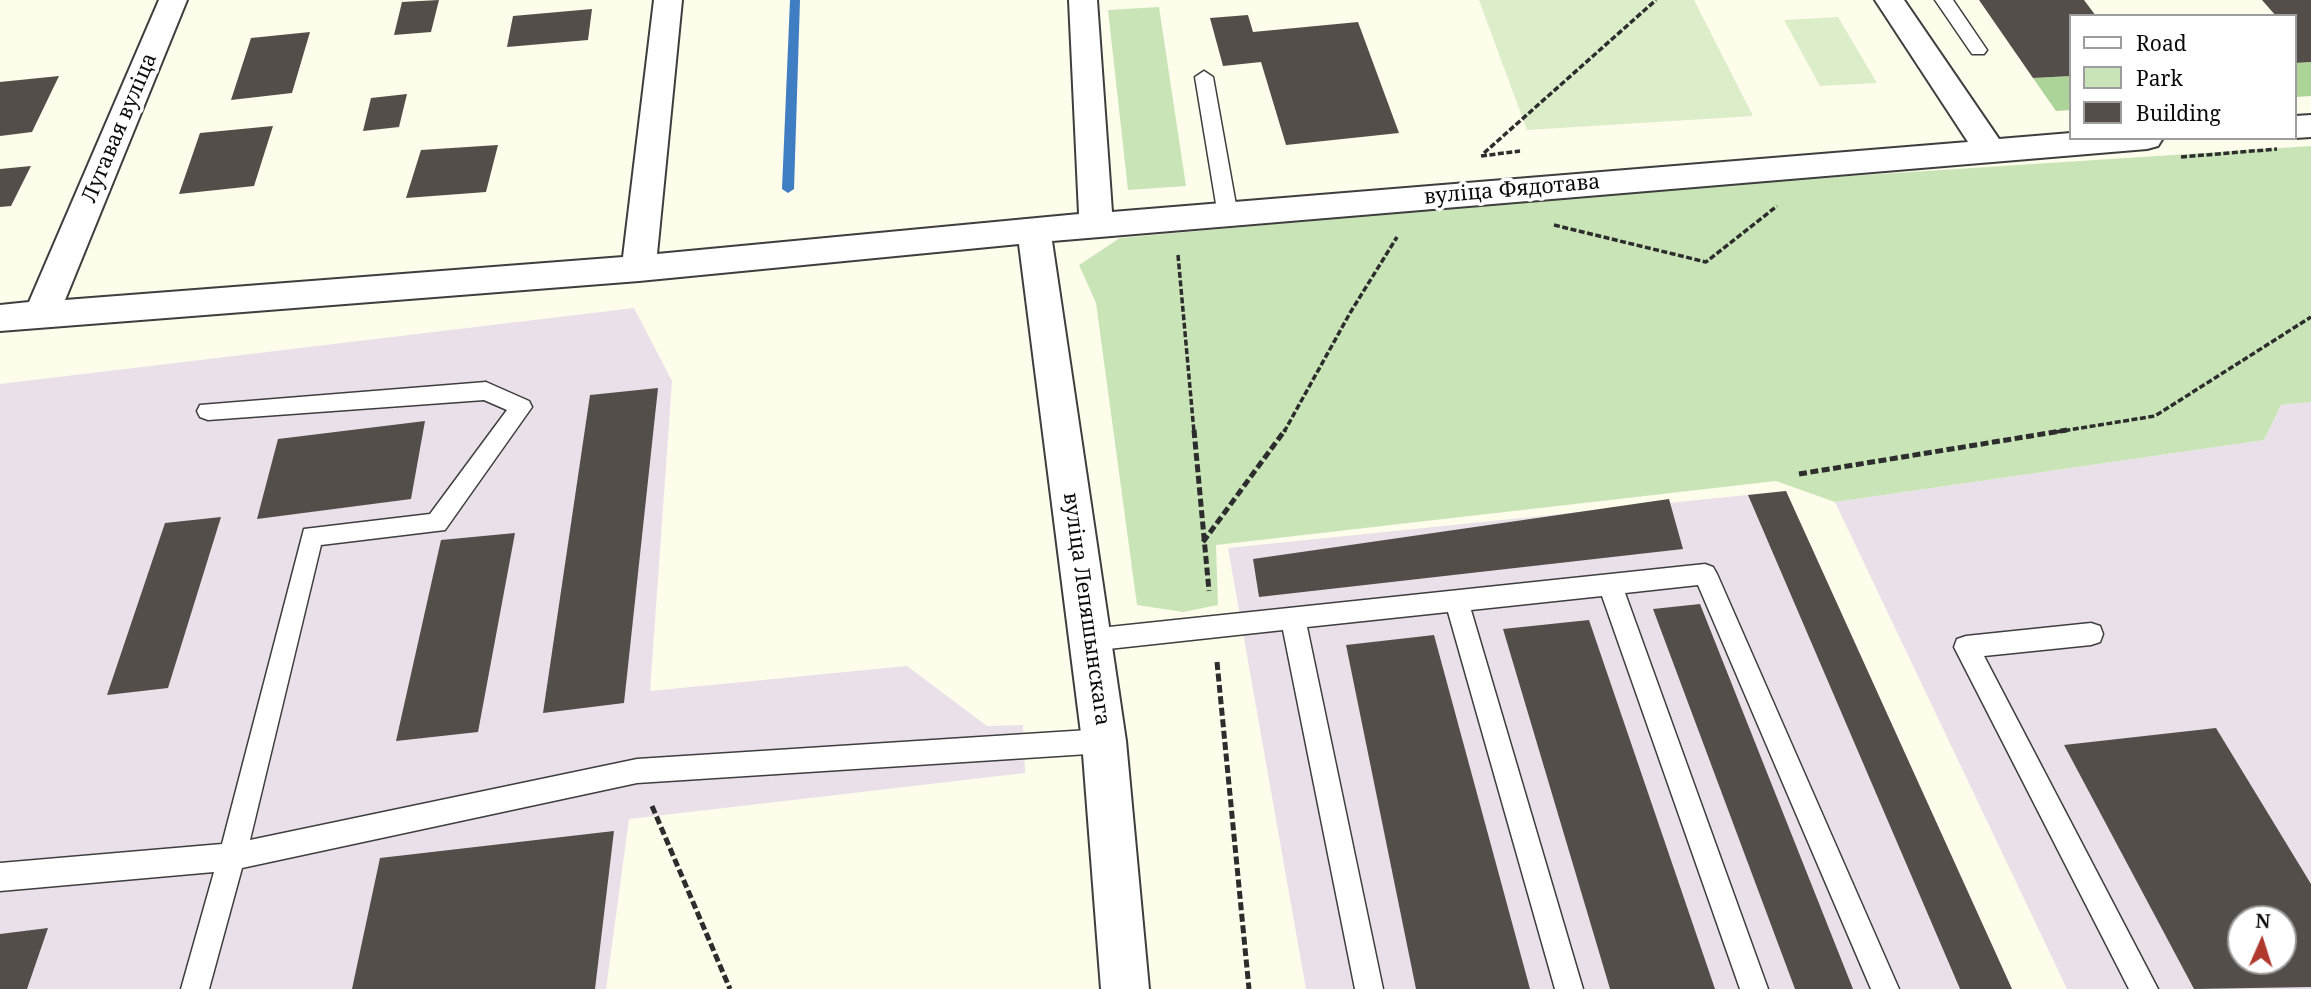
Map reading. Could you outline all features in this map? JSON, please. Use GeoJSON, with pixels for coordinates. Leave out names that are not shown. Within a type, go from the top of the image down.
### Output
{"type":"FeatureCollection","features":[{"type":"Feature","properties":{"kind":"street","name":"Лугавая вуліца"},"geometry":{"type":"LineString","coordinates":[[42,313],[173,0]]}},
{"type":"Feature","properties":{"kind":"street"},"geometry":{"type":"LineString","coordinates":[[639,268],[668,0]]}},
{"type":"Feature","properties":{"kind":"street"},"geometry":{"type":"LineString","coordinates":[[1083,0],[1096,225]]}},
{"type":"Feature","properties":{"kind":"street"},"geometry":{"type":"LineString","coordinates":[[1889,0],[1990,150]]}},
{"type":"Feature","properties":{"kind":"street","name":"вуліца Фядотава"},"geometry":{"type":"LineString","coordinates":[[0,318],[639,268],[1034,230],[2121,140]]}},
{"type":"Feature","properties":{"kind":"street","name":"вуліца Лепяшынскага"},"geometry":{"type":"LineString","coordinates":[[1034,230],[1104,741],[1125,989]]}},
{"type":"Feature","properties":{"kind":"lane"},"geometry":{"type":"LineString","coordinates":[[1944,0],[1978,50]]}},
{"type":"Feature","properties":{"kind":"lane"},"geometry":{"type":"LineString","coordinates":[[1204,78],[1228,216]]}},
{"type":"Feature","properties":{"kind":"lane"},"geometry":{"type":"LineString","coordinates":[[194,989],[232,857],[312,536],[437,523],[521,407],[486,391],[208,411]]}},
{"type":"Feature","properties":{"kind":"lane"},"geometry":{"type":"LineString","coordinates":[[1090,640],[1609,582],[1705,574],[1885,989]]}},
{"type":"Feature","properties":{"kind":"lane"},"geometry":{"type":"LineString","coordinates":[[1609,582],[1754,989]]}},
{"type":"Feature","properties":{"kind":"lane"},"geometry":{"type":"LineString","coordinates":[[1456,599],[1569,989]]}},
{"type":"Feature","properties":{"kind":"lane"},"geometry":{"type":"LineString","coordinates":[[1293,618],[1369,989]]}},
{"type":"Feature","properties":{"kind":"lane"},"geometry":{"type":"LineString","coordinates":[[2091,634],[1966,647],[2144,989]]}},
{"type":"Feature","properties":{"kind":"lane"},"geometry":{"type":"LineString","coordinates":[[0,877],[232,857],[637,771],[1104,741]]}},
{"type":"Feature","properties":{"kind":"path"},"geometry":{"type":"LineString","coordinates":[[1484,153],[1656,0]]}},
{"type":"Feature","properties":{"kind":"path"},"geometry":{"type":"LineString","coordinates":[[2173,158],[2277,140]]}},
{"type":"Feature","properties":{"kind":"path"},"geometry":{"type":"LineString","coordinates":[[1551,225],[1706,262],[1779,204]]}},
{"type":"Feature","properties":{"kind":"path"},"geometry":{"type":"LineString","coordinates":[[1203,542],[1293,420],[1350,313],[1404,227]]}},
{"type":"Feature","properties":{"kind":"path"},"geometry":{"type":"LineString","coordinates":[[1799,474],[2155,416],[2311,317]]}},
{"type":"Feature","properties":{"kind":"path"},"geometry":{"type":"LineString","coordinates":[[637,771],[730,989]]}},
{"type":"Feature","properties":{"kind":"shaded area"},"geometry":{"type":"Polygon","coordinates":[[[634,308],[672,381],[650,691],[907,666],[987,726],[1023,725],[1025,773],[629,819],[606,989],[0,989],[0,384],[634,308]]]}},
{"type":"Feature","properties":{"kind":"shaded area"},"geometry":{"type":"Polygon","coordinates":[[[2311,402],[2311,989],[2067,989],[1835,502],[2264,440],[2281,405],[2311,402]]]}},
{"type":"Feature","properties":{"kind":"shaded area"},"geometry":{"type":"Polygon","coordinates":[[[1786,491],[2012,989],[1306,989],[1228,548],[1786,491]]]}},
{"type":"Feature","properties":{"kind":"green space"},"geometry":{"type":"Polygon","coordinates":[[[1479,0],[1694,0],[1753,116],[1527,130],[1479,0]]]}},
{"type":"Feature","properties":{"kind":"green space"},"geometry":{"type":"Polygon","coordinates":[[[1159,7],[1186,186],[1128,190],[1108,10],[1159,7]]]}},
{"type":"Feature","properties":{"kind":"green space"},"geometry":{"type":"Polygon","coordinates":[[[1838,17],[1877,83],[1820,86],[1784,20],[1838,17]]]}},
{"type":"Feature","properties":{"kind":"green space"},"geometry":{"type":"Polygon","coordinates":[[[2311,62],[2311,96],[2297,97],[2297,63],[2311,62]]]}},
{"type":"Feature","properties":{"kind":"green space"},"geometry":{"type":"Polygon","coordinates":[[[2070,76],[2070,110],[2056,111],[2033,78],[2070,76]]]}},
{"type":"Feature","properties":{"kind":"green space"},"geometry":{"type":"Polygon","coordinates":[[[2311,146],[2311,402],[2281,405],[2264,440],[1835,502],[1776,481],[1216,545],[1218,605],[1183,612],[1137,605],[1096,303],[1079,265],[1120,238],[1695,186],[2311,146]]]}},
{"type":"Feature","properties":{"kind":"building"},"geometry":{"type":"Polygon","coordinates":[[[439,0],[431,32],[394,35],[402,2],[439,0]]]}},
{"type":"Feature","properties":{"kind":"building"},"geometry":{"type":"Polygon","coordinates":[[[1979,0],[2084,0],[2094,14],[2070,14],[2070,76],[2033,78],[1979,0]]]}},
{"type":"Feature","properties":{"kind":"building"},"geometry":{"type":"Polygon","coordinates":[[[2262,0],[2311,0],[2311,62],[2297,63],[2297,14],[2274,14],[2262,0]]]}},
{"type":"Feature","properties":{"kind":"building"},"geometry":{"type":"Polygon","coordinates":[[[592,9],[588,40],[507,47],[513,16],[592,9]]]}},
{"type":"Feature","properties":{"kind":"building"},"geometry":{"type":"Polygon","coordinates":[[[1248,15],[1253,32],[1358,22],[1399,133],[1286,145],[1261,62],[1223,66],[1210,18],[1248,15]]]}},
{"type":"Feature","properties":{"kind":"building"},"geometry":{"type":"Polygon","coordinates":[[[310,32],[292,93],[231,100],[251,38],[310,32]]]}},
{"type":"Feature","properties":{"kind":"building"},"geometry":{"type":"Polygon","coordinates":[[[59,76],[32,132],[0,136],[0,82],[59,76]]]}},
{"type":"Feature","properties":{"kind":"building"},"geometry":{"type":"Polygon","coordinates":[[[407,94],[399,127],[363,131],[371,98],[407,94]]]}},
{"type":"Feature","properties":{"kind":"building"},"geometry":{"type":"Polygon","coordinates":[[[273,126],[254,186],[179,194],[200,133],[273,126]]]}},
{"type":"Feature","properties":{"kind":"building"},"geometry":{"type":"Polygon","coordinates":[[[498,145],[486,192],[406,198],[421,150],[498,145]]]}},
{"type":"Feature","properties":{"kind":"building"},"geometry":{"type":"Polygon","coordinates":[[[31,166],[11,206],[0,207],[0,169],[31,166]]]}},
{"type":"Feature","properties":{"kind":"building"},"geometry":{"type":"Polygon","coordinates":[[[658,388],[624,703],[543,713],[590,395],[658,388]]]}},
{"type":"Feature","properties":{"kind":"building"},"geometry":{"type":"Polygon","coordinates":[[[425,421],[411,499],[257,519],[278,439],[425,421]]]}},
{"type":"Feature","properties":{"kind":"building"},"geometry":{"type":"Polygon","coordinates":[[[1786,491],[2012,989],[1960,989],[1748,495],[1786,491]]]}},
{"type":"Feature","properties":{"kind":"building"},"geometry":{"type":"Polygon","coordinates":[[[1669,499],[1683,549],[1259,597],[1253,559],[1669,499]]]}},
{"type":"Feature","properties":{"kind":"building"},"geometry":{"type":"Polygon","coordinates":[[[221,517],[168,688],[107,695],[165,523],[221,517]]]}},
{"type":"Feature","properties":{"kind":"building"},"geometry":{"type":"Polygon","coordinates":[[[515,533],[478,732],[396,741],[441,540],[515,533]]]}},
{"type":"Feature","properties":{"kind":"building"},"geometry":{"type":"Polygon","coordinates":[[[1700,604],[1853,989],[1795,989],[1653,609],[1700,604]]]}},
{"type":"Feature","properties":{"kind":"building"},"geometry":{"type":"Polygon","coordinates":[[[1589,620],[1715,989],[1610,989],[1503,629],[1589,620]]]}},
{"type":"Feature","properties":{"kind":"building"},"geometry":{"type":"Polygon","coordinates":[[[1434,635],[1530,989],[1416,989],[1346,645],[1434,635]]]}},
{"type":"Feature","properties":{"kind":"building"},"geometry":{"type":"Polygon","coordinates":[[[2216,728],[2311,884],[2311,987],[2194,989],[2064,745],[2216,728]]]}},
{"type":"Feature","properties":{"kind":"building"},"geometry":{"type":"Polygon","coordinates":[[[614,831],[595,989],[352,989],[380,858],[614,831]]]}},
{"type":"Feature","properties":{"kind":"building"},"geometry":{"type":"Polygon","coordinates":[[[48,928],[27,989],[0,989],[0,934],[48,928]]]}},
{"type":"Feature","properties":{"kind":"waterway"},"geometry":{"type":"LineString","coordinates":[[788,189],[795,0]]}}]}
